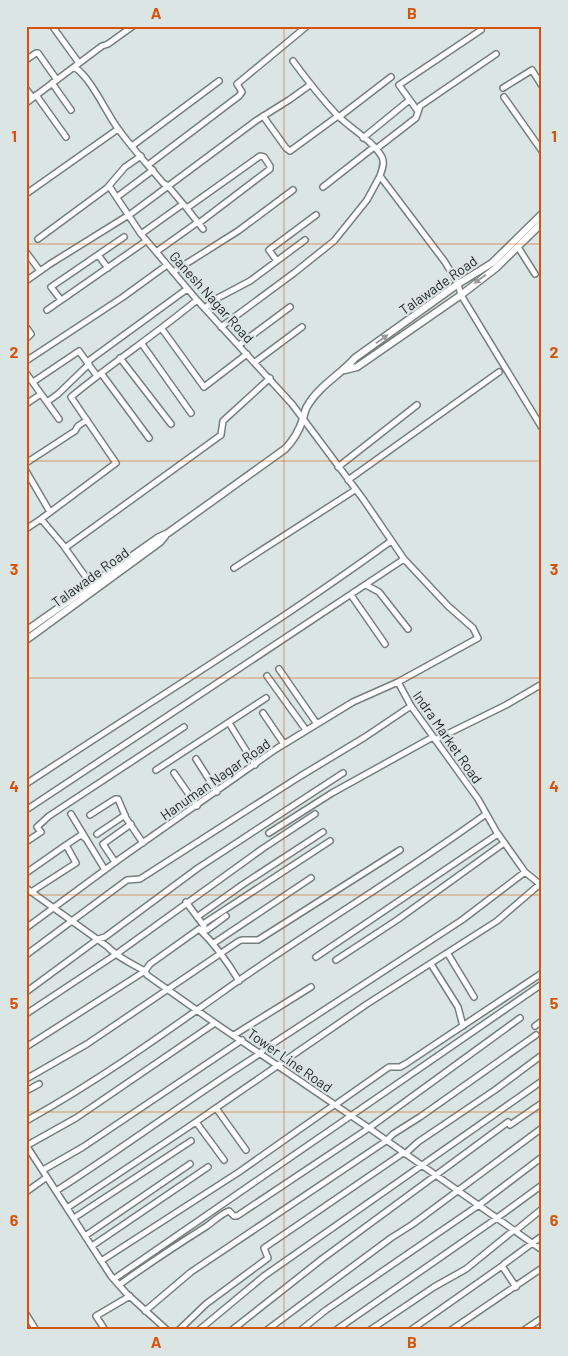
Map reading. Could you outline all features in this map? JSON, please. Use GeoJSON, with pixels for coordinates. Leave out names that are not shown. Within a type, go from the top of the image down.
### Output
{"type":"FeatureCollection","features":[{"type":"Feature","properties":{"kind":"main road","name":"Talawade Road"},"geometry":{"type":"LineString","coordinates":[[26,632],[160,542],[168,533],[285,449],[293,440],[307,405],[318,392],[345,370],[355,358],[458,284],[492,263],[542,214]]}},
{"type":"Feature","properties":{"kind":"main road","name":"Talawade Road"},"geometry":{"type":"LineString","coordinates":[[345,370],[358,367],[461,295],[496,268],[542,223]]}},
{"type":"Feature","properties":{"kind":"main road","name":"Talawade Road"},"geometry":{"type":"LineString","coordinates":[[26,640],[93,587]]}},
{"type":"Feature","properties":{"kind":"street"},"geometry":{"type":"LineString","coordinates":[[26,103],[102,46],[108,44],[133,26]]}},
{"type":"Feature","properties":{"kind":"street"},"geometry":{"type":"LineString","coordinates":[[148,165],[242,94],[242,89],[237,84],[307,26]]}},
{"type":"Feature","properties":{"kind":"street"},"geometry":{"type":"LineString","coordinates":[[53,27],[79,63]]}},
{"type":"Feature","properties":{"kind":"street"},"geometry":{"type":"LineString","coordinates":[[418,110],[399,85],[481,30]]}},
{"type":"Feature","properties":{"kind":"street"},"geometry":{"type":"LineString","coordinates":[[26,60],[38,53],[71,110]]}},
{"type":"Feature","properties":{"kind":"street"},"geometry":{"type":"LineString","coordinates":[[323,187],[416,118],[420,106],[496,54]]}},
{"type":"Feature","properties":{"kind":"street"},"geometry":{"type":"LineString","coordinates":[[221,327],[334,241],[367,200],[380,176],[384,164],[375,148],[338,116],[310,85],[293,61]]}},
{"type":"Feature","properties":{"kind":"street"},"geometry":{"type":"LineString","coordinates":[[74,67],[81,72],[118,129],[203,229]]}},
{"type":"Feature","properties":{"kind":"street"},"geometry":{"type":"LineString","coordinates":[[503,88],[532,70],[542,86]]}},
{"type":"Feature","properties":{"kind":"street"},"geometry":{"type":"LineString","coordinates":[[263,116],[286,148],[290,150],[390,77]]}},
{"type":"Feature","properties":{"kind":"street"},"geometry":{"type":"LineString","coordinates":[[132,146],[219,80]]}},
{"type":"Feature","properties":{"kind":"street"},"geometry":{"type":"LineString","coordinates":[[26,281],[132,213],[263,116],[310,85]]}},
{"type":"Feature","properties":{"kind":"street"},"geometry":{"type":"LineString","coordinates":[[26,88],[35,96],[66,137]]}},
{"type":"Feature","properties":{"kind":"street"},"geometry":{"type":"LineString","coordinates":[[504,96],[542,151]]}},
{"type":"Feature","properties":{"kind":"street"},"geometry":{"type":"LineString","coordinates":[[363,138],[407,102]]}},
{"type":"Feature","properties":{"kind":"street"},"geometry":{"type":"LineString","coordinates":[[26,194],[118,129]]}},
{"type":"Feature","properties":{"kind":"street"},"geometry":{"type":"LineString","coordinates":[[38,239],[109,186],[125,167],[140,156]]}},
{"type":"Feature","properties":{"kind":"street"},"geometry":{"type":"LineString","coordinates":[[141,234],[260,156],[264,157],[270,169],[156,252]]}},
{"type":"Feature","properties":{"kind":"street"},"geometry":{"type":"LineString","coordinates":[[117,197],[153,170]]}},
{"type":"Feature","properties":{"kind":"street"},"geometry":{"type":"LineString","coordinates":[[380,176],[445,262],[458,284],[461,295],[542,428]]}},
{"type":"Feature","properties":{"kind":"street","name":"Ganesh Nagar Road"},"geometry":{"type":"LineString","coordinates":[[109,186],[146,241],[221,327],[270,378],[303,419]]}},
{"type":"Feature","properties":{"kind":"street"},"geometry":{"type":"LineString","coordinates":[[173,272],[238,231],[293,190]]}},
{"type":"Feature","properties":{"kind":"street"},"geometry":{"type":"LineString","coordinates":[[277,261],[269,250],[316,214]]}},
{"type":"Feature","properties":{"kind":"street"},"geometry":{"type":"LineString","coordinates":[[61,300],[51,287],[124,237]]}},
{"type":"Feature","properties":{"kind":"street"},"geometry":{"type":"LineString","coordinates":[[205,308],[214,300],[250,281],[305,240]]}},
{"type":"Feature","properties":{"kind":"street"},"geometry":{"type":"LineString","coordinates":[[48,310],[146,241]]}},
{"type":"Feature","properties":{"kind":"street"},"geometry":{"type":"LineString","coordinates":[[518,247],[535,274]]}},
{"type":"Feature","properties":{"kind":"street"},"geometry":{"type":"LineString","coordinates":[[26,252],[40,271]]}},
{"type":"Feature","properties":{"kind":"street"},"geometry":{"type":"LineString","coordinates":[[98,255],[108,268]]}},
{"type":"Feature","properties":{"kind":"street"},"geometry":{"type":"LineString","coordinates":[[26,361],[167,265]]}},
{"type":"Feature","properties":{"kind":"street"},"geometry":{"type":"LineString","coordinates":[[47,402],[58,394],[88,363],[187,289]]}},
{"type":"Feature","properties":{"kind":"street"},"geometry":{"type":"LineString","coordinates":[[26,529],[116,463],[72,398],[99,374],[162,329],[197,300]]}},
{"type":"Feature","properties":{"kind":"street"},"geometry":{"type":"LineString","coordinates":[[239,346],[290,307]]}},
{"type":"Feature","properties":{"kind":"street"},"geometry":{"type":"LineString","coordinates":[[26,327],[30,334],[28,337]]}},
{"type":"Feature","properties":{"kind":"street"},"geometry":{"type":"LineString","coordinates":[[255,362],[302,327]]}},
{"type":"Feature","properties":{"kind":"street"},"geometry":{"type":"LineString","coordinates":[[162,329],[204,387],[247,354]]}},
{"type":"Feature","properties":{"kind":"street"},"geometry":{"type":"LineString","coordinates":[[142,344],[190,412]]}},
{"type":"Feature","properties":{"kind":"street"},"geometry":{"type":"LineString","coordinates":[[33,382],[79,351],[149,438]]}},
{"type":"Feature","properties":{"kind":"street"},"geometry":{"type":"LineString","coordinates":[[120,358],[171,424]]}},
{"type":"Feature","properties":{"kind":"street"},"geometry":{"type":"LineString","coordinates":[[348,480],[499,372]]}},
{"type":"Feature","properties":{"kind":"street"},"geometry":{"type":"LineString","coordinates":[[26,373],[59,419]]}},
{"type":"Feature","properties":{"kind":"street"},"geometry":{"type":"LineString","coordinates":[[65,548],[220,435],[223,421],[270,378]]}},
{"type":"Feature","properties":{"kind":"street"},"geometry":{"type":"LineString","coordinates":[[26,404],[41,394]]}},
{"type":"Feature","properties":{"kind":"street"},"geometry":{"type":"LineString","coordinates":[[338,467],[417,406]]}},
{"type":"Feature","properties":{"kind":"street","name":"Indra Market Road"},"geometry":{"type":"LineString","coordinates":[[303,419],[404,559],[448,606],[472,628],[478,638],[398,682],[411,706],[478,799],[504,843],[525,872],[541,885]]}},
{"type":"Feature","properties":{"kind":"street"},"geometry":{"type":"LineString","coordinates":[[26,463],[75,431],[78,426],[87,420]]}},
{"type":"Feature","properties":{"kind":"street"},"geometry":{"type":"LineString","coordinates":[[26,471],[50,512]]}},
{"type":"Feature","properties":{"kind":"street"},"geometry":{"type":"LineString","coordinates":[[234,568],[355,490]]}},
{"type":"Feature","properties":{"kind":"street"},"geometry":{"type":"LineString","coordinates":[[41,519],[93,587]]}},
{"type":"Feature","properties":{"kind":"street"},"geometry":{"type":"LineString","coordinates":[[26,784],[272,625],[391,541]]}},
{"type":"Feature","properties":{"kind":"street"},"geometry":{"type":"LineString","coordinates":[[26,810],[404,559]]}},
{"type":"Feature","properties":{"kind":"street"},"geometry":{"type":"LineString","coordinates":[[366,585],[379,592],[408,629]]}},
{"type":"Feature","properties":{"kind":"street"},"geometry":{"type":"LineString","coordinates":[[351,595],[385,644]]}},
{"type":"Feature","properties":{"kind":"street"},"geometry":{"type":"LineString","coordinates":[[279,669],[316,724]]}},
{"type":"Feature","properties":{"kind":"street"},"geometry":{"type":"LineString","coordinates":[[267,676],[306,730]]}},
{"type":"Feature","properties":{"kind":"street","name":"Hanuman Nagar Road"},"geometry":{"type":"LineString","coordinates":[[26,928],[115,862],[284,744],[353,702],[398,682]]}},
{"type":"Feature","properties":{"kind":"street"},"geometry":{"type":"LineString","coordinates":[[269,833],[332,794],[434,738],[506,705],[542,684]]}},
{"type":"Feature","properties":{"kind":"street"},"geometry":{"type":"LineString","coordinates":[[156,770],[266,698]]}},
{"type":"Feature","properties":{"kind":"street"},"geometry":{"type":"LineString","coordinates":[[26,955],[122,883],[127,880],[140,879],[411,706]]}},
{"type":"Feature","properties":{"kind":"street"},"geometry":{"type":"LineString","coordinates":[[263,713],[284,744]]}},
{"type":"Feature","properties":{"kind":"street"},"geometry":{"type":"LineString","coordinates":[[230,723],[256,765]]}},
{"type":"Feature","properties":{"kind":"street"},"geometry":{"type":"LineString","coordinates":[[26,842],[41,832],[37,827],[49,816],[184,727]]}},
{"type":"Feature","properties":{"kind":"street"},"geometry":{"type":"LineString","coordinates":[[196,759],[217,792]]}},
{"type":"Feature","properties":{"kind":"street"},"geometry":{"type":"LineString","coordinates":[[174,773],[197,806]]}},
{"type":"Feature","properties":{"kind":"street"},"geometry":{"type":"LineString","coordinates":[[26,992],[98,939],[105,937],[198,868],[343,773]]}},
{"type":"Feature","properties":{"kind":"street"},"geometry":{"type":"LineString","coordinates":[[90,815],[116,798],[143,843]]}},
{"type":"Feature","properties":{"kind":"street"},"geometry":{"type":"LineString","coordinates":[[71,814],[105,870]]}},
{"type":"Feature","properties":{"kind":"street"},"geometry":{"type":"LineString","coordinates":[[26,1014],[115,955],[186,902],[315,814]]}},
{"type":"Feature","properties":{"kind":"street"},"geometry":{"type":"LineString","coordinates":[[26,1122],[57,1104],[198,1011],[238,981],[362,900],[486,814]]}},
{"type":"Feature","properties":{"kind":"street"},"geometry":{"type":"LineString","coordinates":[[97,834],[125,815]]}},
{"type":"Feature","properties":{"kind":"street"},"geometry":{"type":"LineString","coordinates":[[115,862],[103,844],[131,824]]}},
{"type":"Feature","properties":{"kind":"street"},"geometry":{"type":"LineString","coordinates":[[198,917],[242,885],[323,832]]}},
{"type":"Feature","properties":{"kind":"street"},"geometry":{"type":"LineString","coordinates":[[316,957],[498,834]]}},
{"type":"Feature","properties":{"kind":"street"},"geometry":{"type":"LineString","coordinates":[[26,873],[81,835],[85,838]]}},
{"type":"Feature","properties":{"kind":"street"},"geometry":{"type":"LineString","coordinates":[[26,1047],[145,971],[150,964],[201,926],[330,841]]}},
{"type":"Feature","properties":{"kind":"street"},"geometry":{"type":"LineString","coordinates":[[336,960],[504,843]]}},
{"type":"Feature","properties":{"kind":"street"},"geometry":{"type":"LineString","coordinates":[[29,890],[76,863],[66,845]]}},
{"type":"Feature","properties":{"kind":"street"},"geometry":{"type":"LineString","coordinates":[[26,1079],[87,1044],[242,940],[258,940],[400,850]]}},
{"type":"Feature","properties":{"kind":"street"},"geometry":{"type":"LineString","coordinates":[[56,1191],[159,1122],[210,1085],[462,920],[525,872]]}},
{"type":"Feature","properties":{"kind":"street"},"geometry":{"type":"LineString","coordinates":[[214,943],[311,878]]}},
{"type":"Feature","properties":{"kind":"street"},"geometry":{"type":"LineString","coordinates":[[67,1208],[367,1004],[497,921],[541,885]]}},
{"type":"Feature","properties":{"kind":"street","name":"Tower Line Road"},"geometry":{"type":"LineString","coordinates":[[29,890],[98,939],[115,955],[122,957],[145,971],[147,975],[215,1023],[370,1128],[404,1154],[542,1250]]}},
{"type":"Feature","properties":{"kind":"street"},"geometry":{"type":"LineString","coordinates":[[186,902],[198,917],[201,926],[222,954],[238,981]]}},
{"type":"Feature","properties":{"kind":"street"},"geometry":{"type":"LineString","coordinates":[[201,926],[207,930],[226,916]]}},
{"type":"Feature","properties":{"kind":"street"},"geometry":{"type":"LineString","coordinates":[[448,954],[474,997]]}},
{"type":"Feature","properties":{"kind":"street"},"geometry":{"type":"LineString","coordinates":[[431,964],[458,1007],[463,1026]]}},
{"type":"Feature","properties":{"kind":"street"},"geometry":{"type":"LineString","coordinates":[[101,1261],[239,1172],[389,1066],[404,1065],[542,973]]}},
{"type":"Feature","properties":{"kind":"street"},"geometry":{"type":"LineString","coordinates":[[114,1279],[542,984]]}},
{"type":"Feature","properties":{"kind":"street"},"geometry":{"type":"LineString","coordinates":[[234,1035],[311,987]]}},
{"type":"Feature","properties":{"kind":"street"},"geometry":{"type":"LineString","coordinates":[[119,1285],[163,1253],[214,1222],[226,1212],[229,1211],[234,1216],[237,1216],[370,1128],[520,1018]]}},
{"type":"Feature","properties":{"kind":"street"},"geometry":{"type":"LineString","coordinates":[[536,1026],[542,1021]]}},
{"type":"Feature","properties":{"kind":"street"},"geometry":{"type":"LineString","coordinates":[[167,1330],[145,1311],[114,1279],[26,1146],[76,1118],[215,1023]]}},
{"type":"Feature","properties":{"kind":"street"},"geometry":{"type":"LineString","coordinates":[[145,1311],[191,1272],[386,1141],[393,1134],[536,1035]]}},
{"type":"Feature","properties":{"kind":"street"},"geometry":{"type":"LineString","coordinates":[[42,1170],[83,1146],[242,1040]]}},
{"type":"Feature","properties":{"kind":"street"},"geometry":{"type":"LineString","coordinates":[[179,1330],[206,1304],[268,1258],[264,1248],[404,1154],[418,1142],[495,1090],[542,1055]]}},
{"type":"Feature","properties":{"kind":"street"},"geometry":{"type":"LineString","coordinates":[[199,1330],[264,1276],[542,1081]]}},
{"type":"Feature","properties":{"kind":"street"},"geometry":{"type":"LineString","coordinates":[[26,1091],[38,1084]]}},
{"type":"Feature","properties":{"kind":"street"},"geometry":{"type":"LineString","coordinates":[[232,1330],[328,1255],[508,1122],[510,1125],[542,1103]]}},
{"type":"Feature","properties":{"kind":"street"},"geometry":{"type":"LineString","coordinates":[[216,1108],[246,1150]]}},
{"type":"Feature","properties":{"kind":"street"},"geometry":{"type":"LineString","coordinates":[[196,1122],[224,1160]]}},
{"type":"Feature","properties":{"kind":"street"},"geometry":{"type":"LineString","coordinates":[[267,1330],[542,1128]]}},
{"type":"Feature","properties":{"kind":"street"},"geometry":{"type":"LineString","coordinates":[[74,1218],[191,1141]]}},
{"type":"Feature","properties":{"kind":"street"},"geometry":{"type":"LineString","coordinates":[[301,1330],[400,1258],[479,1205],[542,1157]]}},
{"type":"Feature","properties":{"kind":"street"},"geometry":{"type":"LineString","coordinates":[[85,1236],[190,1164]]}},
{"type":"Feature","properties":{"kind":"street"},"geometry":{"type":"LineString","coordinates":[[92,1246],[208,1166]]}},
{"type":"Feature","properties":{"kind":"street"},"geometry":{"type":"LineString","coordinates":[[26,1192],[46,1176]]}},
{"type":"Feature","properties":{"kind":"street"},"geometry":{"type":"LineString","coordinates":[[336,1330],[497,1218],[542,1184]]}},
{"type":"Feature","properties":{"kind":"street"},"geometry":{"type":"LineString","coordinates":[[370,1330],[434,1287],[466,1269],[542,1209]]}},
{"type":"Feature","properties":{"kind":"street"},"geometry":{"type":"LineString","coordinates":[[504,1264],[542,1236]]}},
{"type":"Feature","properties":{"kind":"street"},"geometry":{"type":"LineString","coordinates":[[411,1330],[502,1266],[516,1287]]}},
{"type":"Feature","properties":{"kind":"street"},"geometry":{"type":"LineString","coordinates":[[451,1330],[542,1268]]}},
{"type":"Feature","properties":{"kind":"street"},"geometry":{"type":"LineString","coordinates":[[105,1330],[96,1316],[130,1296]]}},
{"type":"Feature","properties":{"kind":"street"},"geometry":{"type":"LineString","coordinates":[[26,1314],[36,1330]]}},
{"type":"Feature","properties":{"kind":"street"},"geometry":{"type":"LineString","coordinates":[[524,1330],[542,1318]]}}]}
